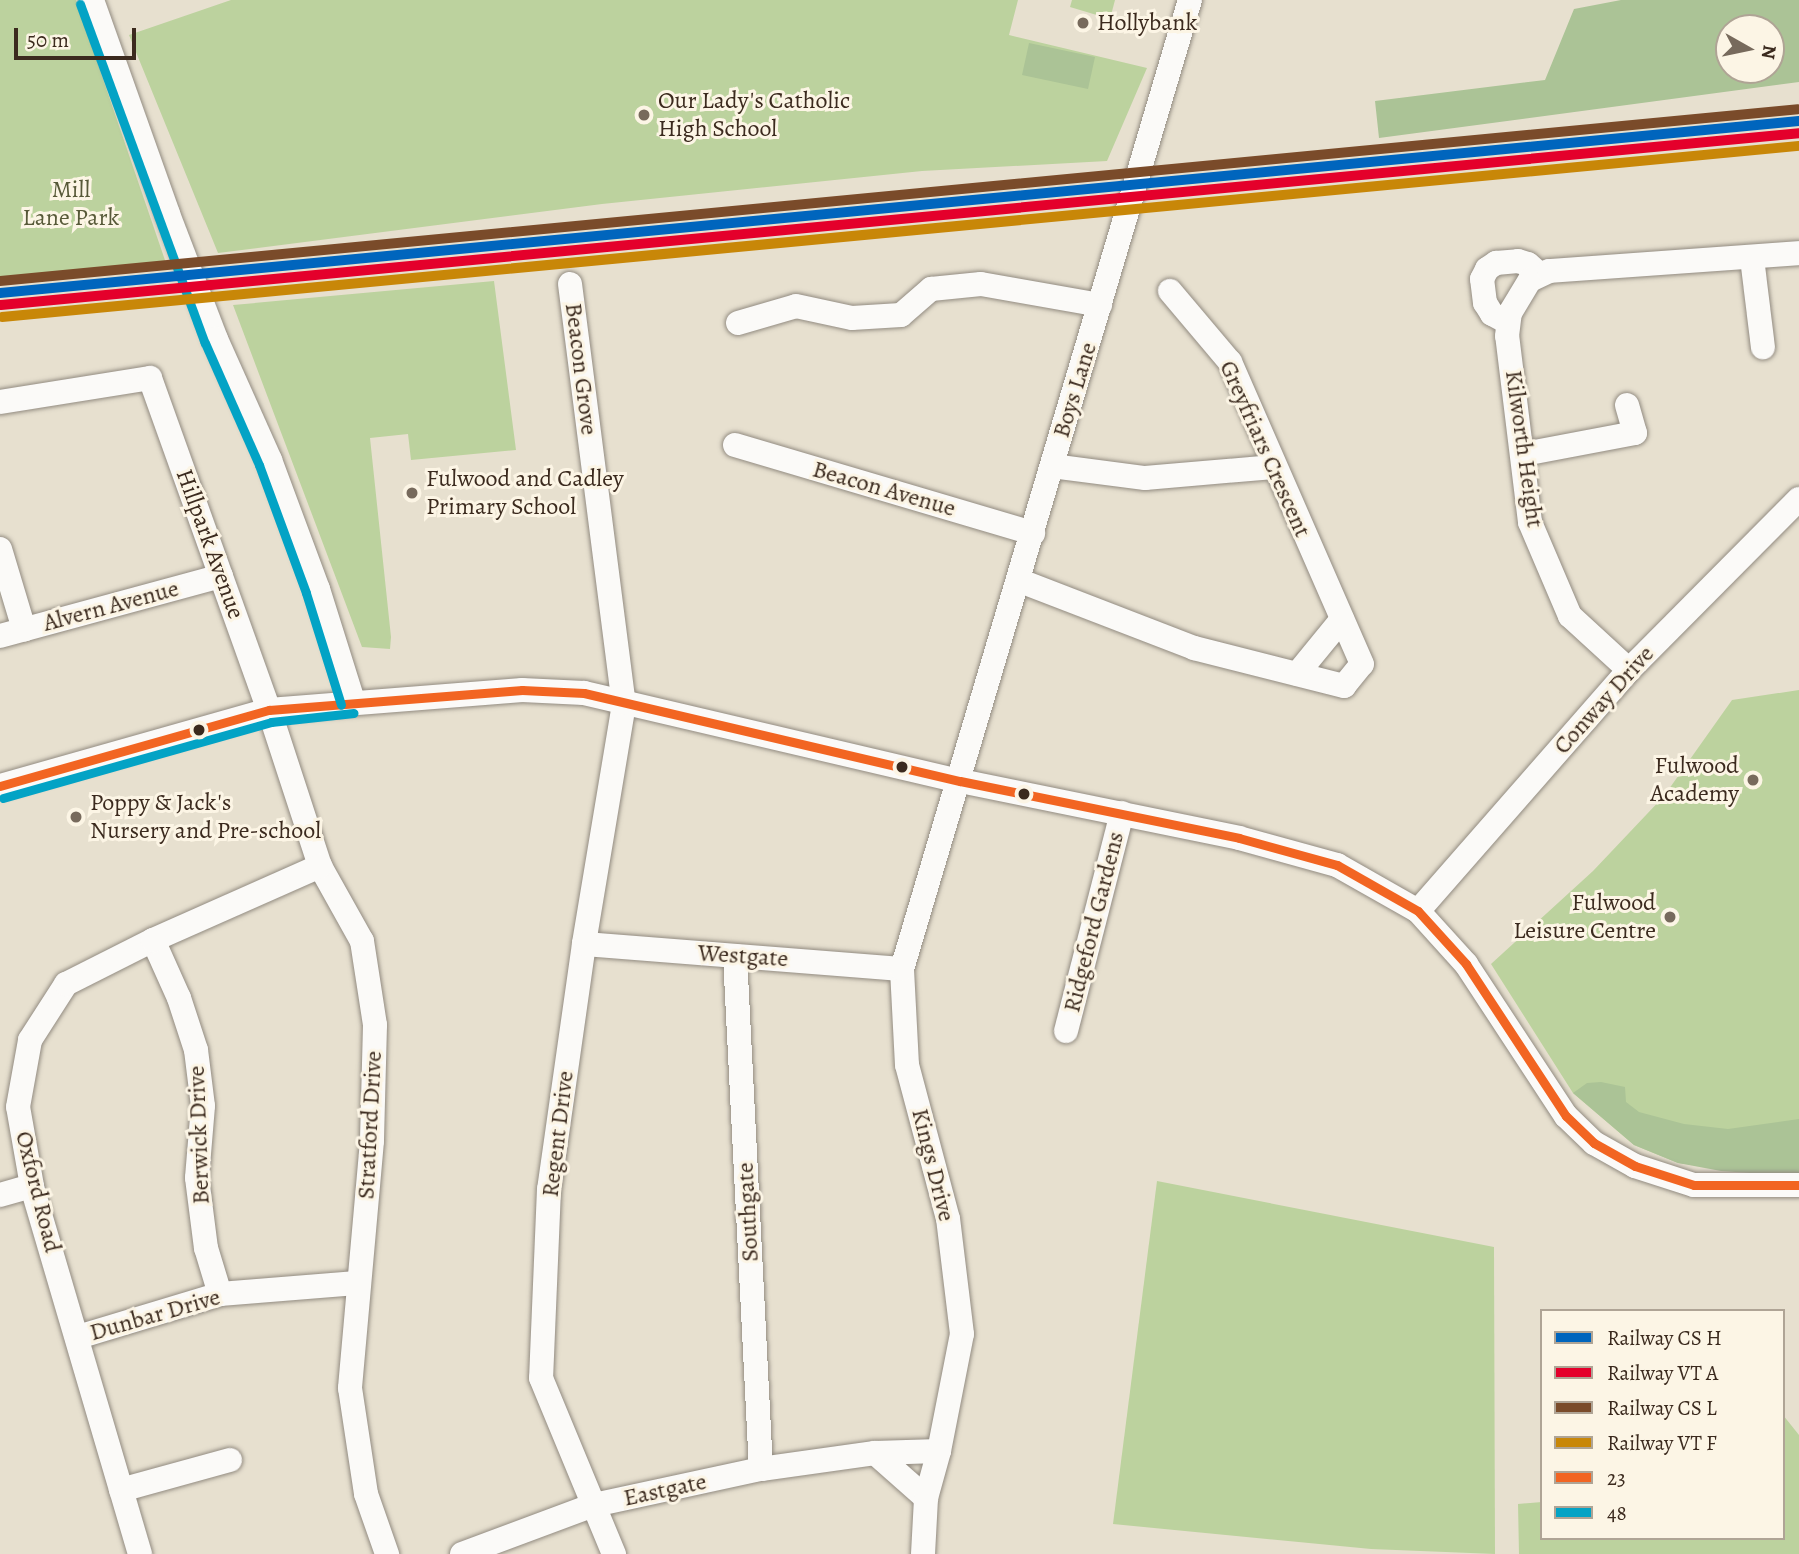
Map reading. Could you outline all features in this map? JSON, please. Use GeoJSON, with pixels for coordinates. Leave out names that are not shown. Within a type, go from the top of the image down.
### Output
{"type":"FeatureCollection","features":[{"type":"Feature","properties":{"kind":"street"},"geometry":{"type":"LineString","coordinates":[[92,0],[168,214],[216,339],[270,460],[318,589],[353,701]]}},
{"type":"Feature","properties":{"kind":"street","name":"Boys Lane"},"geometry":{"type":"LineString","coordinates":[[960,780],[1190,0]]}},
{"type":"Feature","properties":{"kind":"street"},"geometry":{"type":"LineString","coordinates":[[1539,274],[1528,264],[1518,261],[1496,263],[1487,269],[1482,279],[1485,303],[1492,314],[1507,322],[1518,296],[1530,280],[1539,274],[1799,253]]}},
{"type":"Feature","properties":{"kind":"street"},"geometry":{"type":"LineString","coordinates":[[1752,258],[1763,347]]}},
{"type":"Feature","properties":{"kind":"street","name":"Beacon Grove"},"geometry":{"type":"LineString","coordinates":[[570,284],[624,704]]}},
{"type":"Feature","properties":{"kind":"street"},"geometry":{"type":"LineString","coordinates":[[738,323],[796,306],[852,318],[901,315],[931,289],[981,284],[1100,305]]}},
{"type":"Feature","properties":{"kind":"street","name":"Greyfriars Crescent"},"geometry":{"type":"LineString","coordinates":[[1018,580],[1194,648],[1345,686],[1362,664],[1230,362],[1170,291]]}},
{"type":"Feature","properties":{"kind":"street","name":"Kilworth Height"},"geometry":{"type":"LineString","coordinates":[[1507,322],[1530,522],[1570,616],[1629,670]]}},
{"type":"Feature","properties":{"kind":"street","name":"Hillpark Avenue"},"geometry":{"type":"LineString","coordinates":[[0,402],[150,378],[269,710]]}},
{"type":"Feature","properties":{"kind":"street"},"geometry":{"type":"LineString","coordinates":[[1524,454],[1635,433],[1628,405]]}},
{"type":"Feature","properties":{"kind":"street","name":"Beacon Avenue"},"geometry":{"type":"LineString","coordinates":[[735,445],[1032,533]]}},
{"type":"Feature","properties":{"kind":"street"},"geometry":{"type":"LineString","coordinates":[[1052,466],[1145,478],[1274,467]]}},
{"type":"Feature","properties":{"kind":"street","name":"Conway Drive"},"geometry":{"type":"LineString","coordinates":[[1418,911],[1629,670],[1797,503]]}},
{"type":"Feature","properties":{"kind":"street"},"geometry":{"type":"LineString","coordinates":[[0,549],[24,629]]}},
{"type":"Feature","properties":{"kind":"street","name":"Alvern Avenue"},"geometry":{"type":"LineString","coordinates":[[0,636],[221,576]]}},
{"type":"Feature","properties":{"kind":"street"},"geometry":{"type":"LineString","coordinates":[[1297,674],[1342,619]]}},
{"type":"Feature","properties":{"kind":"street"},"geometry":{"type":"LineString","coordinates":[[0,786],[269,710],[353,701],[522,690],[584,693],[960,780],[1239,838],[1337,864],[1418,911],[1466,964],[1566,1116],[1594,1143],[1624,1162],[1662,1177],[1694,1185],[1799,1185]]}},
{"type":"Feature","properties":{"kind":"street","name":"Regent Drive"},"geometry":{"type":"LineString","coordinates":[[614,1554],[541,1378],[549,1189],[584,944],[624,704]]}},
{"type":"Feature","properties":{"kind":"street","name":"Stratford Drive"},"geometry":{"type":"LineString","coordinates":[[269,710],[320,866],[362,941],[375,1025],[372,1141],[357,1283],[350,1388],[366,1494],[387,1554]]}},
{"type":"Feature","properties":{"kind":"street","name":"Kings Drive"},"geometry":{"type":"LineString","coordinates":[[923,1554],[926,1498],[939,1451],[962,1334],[948,1219],[907,1065],[902,969],[960,780]]}},
{"type":"Feature","properties":{"kind":"street","name":"Ridgeford Gardens"},"geometry":{"type":"LineString","coordinates":[[1066,1031],[1122,813]]}},
{"type":"Feature","properties":{"kind":"street","name":"Oxford Road"},"geometry":{"type":"LineString","coordinates":[[140,1554],[33,1186],[18,1107],[30,1040],[66,984],[153,940],[320,866]]}},
{"type":"Feature","properties":{"kind":"street","name":"Berwick Drive"},"geometry":{"type":"LineString","coordinates":[[153,940],[179,998],[196,1050],[202,1106],[197,1178],[206,1248],[220,1294]]}},
{"type":"Feature","properties":{"kind":"street","name":"Westgate"},"geometry":{"type":"LineString","coordinates":[[584,944],[902,969]]}},
{"type":"Feature","properties":{"kind":"street","name":"Southgate"},"geometry":{"type":"LineString","coordinates":[[735,956],[761,1469]]}},
{"type":"Feature","properties":{"kind":"street"},"geometry":{"type":"LineString","coordinates":[[0,1195],[33,1186]]}},
{"type":"Feature","properties":{"kind":"street","name":"Dunbar Drive"},"geometry":{"type":"LineString","coordinates":[[78,1337],[220,1294],[357,1283]]}},
{"type":"Feature","properties":{"kind":"street","name":"Eastgate"},"geometry":{"type":"LineString","coordinates":[[462,1554],[594,1505],[761,1469],[875,1453],[939,1451]]}},
{"type":"Feature","properties":{"kind":"street"},"geometry":{"type":"LineString","coordinates":[[875,1453],[926,1498]]}},
{"type":"Feature","properties":{"kind":"street"},"geometry":{"type":"LineString","coordinates":[[121,1490],[230,1460]]}},
{"type":"Feature","properties":{"kind":"green space","name":"Mill Lane Park"},"geometry":{"type":"Polygon","coordinates":[[[0,0],[76,0],[168,269],[0,277],[0,0]]]}},
{"type":"Feature","properties":{"kind":"green space","name":"Our Lady's Catholic High School"},"geometry":{"type":"Polygon","coordinates":[[[231,0],[1018,0],[1009,35],[1147,68],[1107,161],[922,171],[602,204],[218,253],[129,35],[231,0]]]}},
{"type":"Feature","properties":{"kind":"green space"},"geometry":{"type":"Polygon","coordinates":[[[1072,0],[1115,0],[1110,19],[1070,7],[1072,0]]]}},
{"type":"Feature","properties":{"kind":"green space"},"geometry":{"type":"Polygon","coordinates":[[[1621,0],[1799,0],[1799,82],[1785,84],[1785,14],[1715,14],[1715,84],[1784,84],[1379,138],[1375,101],[1545,80],[1574,9],[1621,0]]]}},
{"type":"Feature","properties":{"kind":"green space"},"geometry":{"type":"Polygon","coordinates":[[[1029,43],[1095,57],[1088,89],[1022,75],[1029,43]]]}},
{"type":"Feature","properties":{"kind":"green space","name":"Fulwood and Cadley Primary School"},"geometry":{"type":"Polygon","coordinates":[[[494,281],[516,450],[411,460],[408,434],[370,438],[391,637],[390,649],[362,647],[233,305],[494,281]]]}},
{"type":"Feature","properties":{"kind":"green space","name":"Fulwood Leisure Centre"},"geometry":{"type":"Polygon","coordinates":[[[1799,690],[1799,1173],[1765,1174],[1678,1163],[1634,1145],[1573,1093],[1491,964],[1593,871],[1664,796],[1732,700],[1799,690]]]}},
{"type":"Feature","properties":{"kind":"green space"},"geometry":{"type":"Polygon","coordinates":[[[1601,1082],[1625,1087],[1626,1102],[1639,1112],[1684,1124],[1728,1129],[1799,1119],[1799,1173],[1721,1171],[1678,1163],[1634,1145],[1573,1093],[1587,1083],[1601,1082]]]}},
{"type":"Feature","properties":{"kind":"green space"},"geometry":{"type":"Polygon","coordinates":[[[1157,1181],[1494,1247],[1495,1554],[1371,1549],[1113,1524],[1157,1181]]]}},
{"type":"Feature","properties":{"kind":"green space"},"geometry":{"type":"Polygon","coordinates":[[[1785,1418],[1799,1435],[1799,1554],[1519,1554],[1518,1504],[1540,1502],[1540,1540],[1785,1540],[1785,1418]]]}},
{"type":"Feature","properties":{"kind":"transit line","name":"48"},"geometry":{"type":"LineString","coordinates":[[80,4],[205,343],[259,465],[306,593],[341,705]]}},
{"type":"Feature","properties":{"kind":"transit line"},"geometry":{"type":"LineString","coordinates":[[0,281],[1798,109]]}},
{"type":"Feature","properties":{"kind":"transit line"},"geometry":{"type":"LineString","coordinates":[[0,293],[1799,121]]}},
{"type":"Feature","properties":{"kind":"transit line"},"geometry":{"type":"LineString","coordinates":[[1,305],[1799,133]]}},
{"type":"Feature","properties":{"kind":"transit line"},"geometry":{"type":"LineString","coordinates":[[2,317],[1799,146]]}},
{"type":"Feature","properties":{"kind":"transit line","name":"23"},"geometry":{"type":"LineString","coordinates":[[0,786],[269,710],[522,690],[584,693],[960,781],[1239,838],[1337,865],[1418,911],[1466,964],[1566,1116],[1594,1143],[1635,1166],[1694,1185],[1799,1185]]}},
{"type":"Feature","properties":{"kind":"transit line","name":"48"},"geometry":{"type":"LineString","coordinates":[[3,798],[271,722],[354,713]]}},
{"type":"Feature","properties":{"kind":"place","name":"Hollybank"},"geometry":{"type":"Point","coordinates":[1083,23]}},
{"type":"Feature","properties":{"kind":"place","name":"Our Lady's Catholic High School"},"geometry":{"type":"Point","coordinates":[644,115]}},
{"type":"Feature","properties":{"kind":"place","name":"Fulwood and Cadley Primary School"},"geometry":{"type":"Point","coordinates":[412,493]}},
{"type":"Feature","properties":{"kind":"place","name":"Fulwood Academy"},"geometry":{"type":"Point","coordinates":[1753,780]}},
{"type":"Feature","properties":{"kind":"place","name":"Poppy & Jack's Nursery and Pre-school"},"geometry":{"type":"Point","coordinates":[76,817]}},
{"type":"Feature","properties":{"kind":"place","name":"Fulwood Leisure Centre"},"geometry":{"type":"Point","coordinates":[1670,917]}}]}
